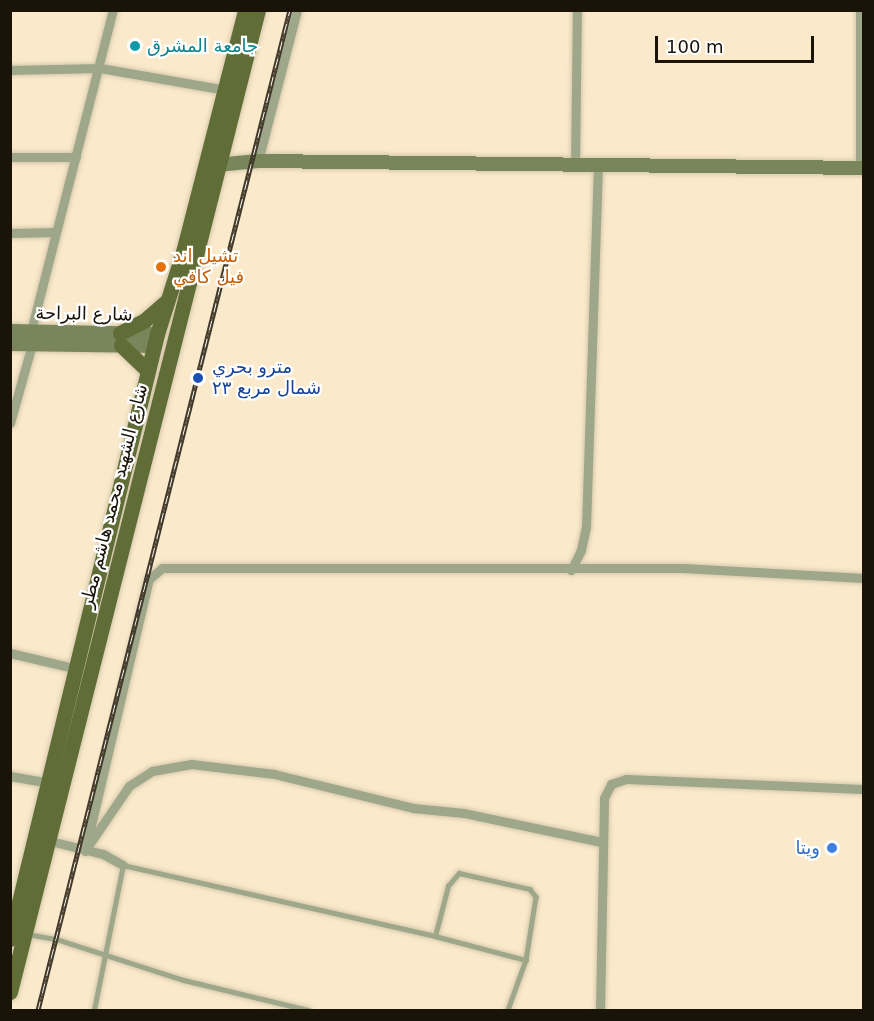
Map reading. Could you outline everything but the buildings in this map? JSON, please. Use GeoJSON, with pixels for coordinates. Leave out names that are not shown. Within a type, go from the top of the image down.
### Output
{"type":"FeatureCollection","features":[{"type":"Feature","properties":{"kind":"main road","name":"شارع الشهيد محمد هاشم مطر"},"geometry":{"type":"LineString","coordinates":[[42,839],[48,783],[155,340],[226,90],[245,10]]}},
{"type":"Feature","properties":{"kind":"main road","name":"شارع الشهيد محمد هاشم مطر"},"geometry":{"type":"LineString","coordinates":[[10,992],[15,936],[258,10]]}},
{"type":"Feature","properties":{"kind":"main road"},"geometry":{"type":"LineString","coordinates":[[148,370],[120,339],[167,301]]}},
{"type":"Feature","properties":{"kind":"street"},"geometry":{"type":"LineString","coordinates":[[10,423],[56,232],[100,68],[112,10]]}},
{"type":"Feature","properties":{"kind":"street"},"geometry":{"type":"LineString","coordinates":[[258,161],[297,10]]}},
{"type":"Feature","properties":{"kind":"street"},"geometry":{"type":"LineString","coordinates":[[575,167],[577,10]]}},
{"type":"Feature","properties":{"kind":"street"},"geometry":{"type":"LineString","coordinates":[[217,165],[258,161],[575,167],[862,168],[860,10]]}},
{"type":"Feature","properties":{"kind":"street"},"geometry":{"type":"LineString","coordinates":[[10,70],[100,68],[226,90]]}},
{"type":"Feature","properties":{"kind":"street"},"geometry":{"type":"LineString","coordinates":[[10,157],[76,157]]}},
{"type":"Feature","properties":{"kind":"street"},"geometry":{"type":"LineString","coordinates":[[571,570],[581,550],[586,527],[597,167]]}},
{"type":"Feature","properties":{"kind":"street"},"geometry":{"type":"LineString","coordinates":[[10,233],[56,232]]}},
{"type":"Feature","properties":{"kind":"street","name":"شارع البراحة"},"geometry":{"type":"LineString","coordinates":[[10,331],[31,338]]}},
{"type":"Feature","properties":{"kind":"street","name":"شارع البراحة"},"geometry":{"type":"LineString","coordinates":[[10,344],[31,338],[155,340]]}},
{"type":"Feature","properties":{"kind":"street"},"geometry":{"type":"LineString","coordinates":[[85,850],[149,579],[157,571],[168,567],[571,570],[683,568],[864,578]]}},
{"type":"Feature","properties":{"kind":"street"},"geometry":{"type":"LineString","coordinates":[[10,653],[77,669]]}},
{"type":"Feature","properties":{"kind":"street"},"geometry":{"type":"LineString","coordinates":[[85,850],[129,786],[152,771],[178,764],[274,774],[419,809],[464,813],[602,842]]}},
{"type":"Feature","properties":{"kind":"street"},"geometry":{"type":"LineString","coordinates":[[10,776],[48,783]]}},
{"type":"Feature","properties":{"kind":"street"},"geometry":{"type":"LineString","coordinates":[[600,1011],[602,842],[605,793],[621,779],[864,789]]}},
{"type":"Feature","properties":{"kind":"street"},"geometry":{"type":"LineString","coordinates":[[42,839],[85,850],[123,865]]}},
{"type":"Feature","properties":{"kind":"lane"},"geometry":{"type":"LineString","coordinates":[[94,1011],[123,865],[435,936],[526,960]]}},
{"type":"Feature","properties":{"kind":"lane"},"geometry":{"type":"LineString","coordinates":[[435,936],[448,886],[459,873],[530,889],[536,897],[526,960],[508,1011]]}},
{"type":"Feature","properties":{"kind":"lane"},"geometry":{"type":"LineString","coordinates":[[15,936],[104,953],[184,980],[308,1011]]}},
{"type":"Feature","properties":{"kind":"railway"},"geometry":{"type":"LineString","coordinates":[[38,1010],[290,10]]}},
{"type":"Feature","properties":{"kind":"place","name":"جامعة المشرق"},"geometry":{"type":"Point","coordinates":[135,46]}},
{"type":"Feature","properties":{"kind":"place","name":"تشيل اند فيل كافي"},"geometry":{"type":"Point","coordinates":[161,267]}},
{"type":"Feature","properties":{"kind":"place","name":"مترو بحري شمال مربع ٢٣"},"geometry":{"type":"Point","coordinates":[198,378]}},
{"type":"Feature","properties":{"kind":"place","name":"ويتا"},"geometry":{"type":"Point","coordinates":[832,848]}}]}
